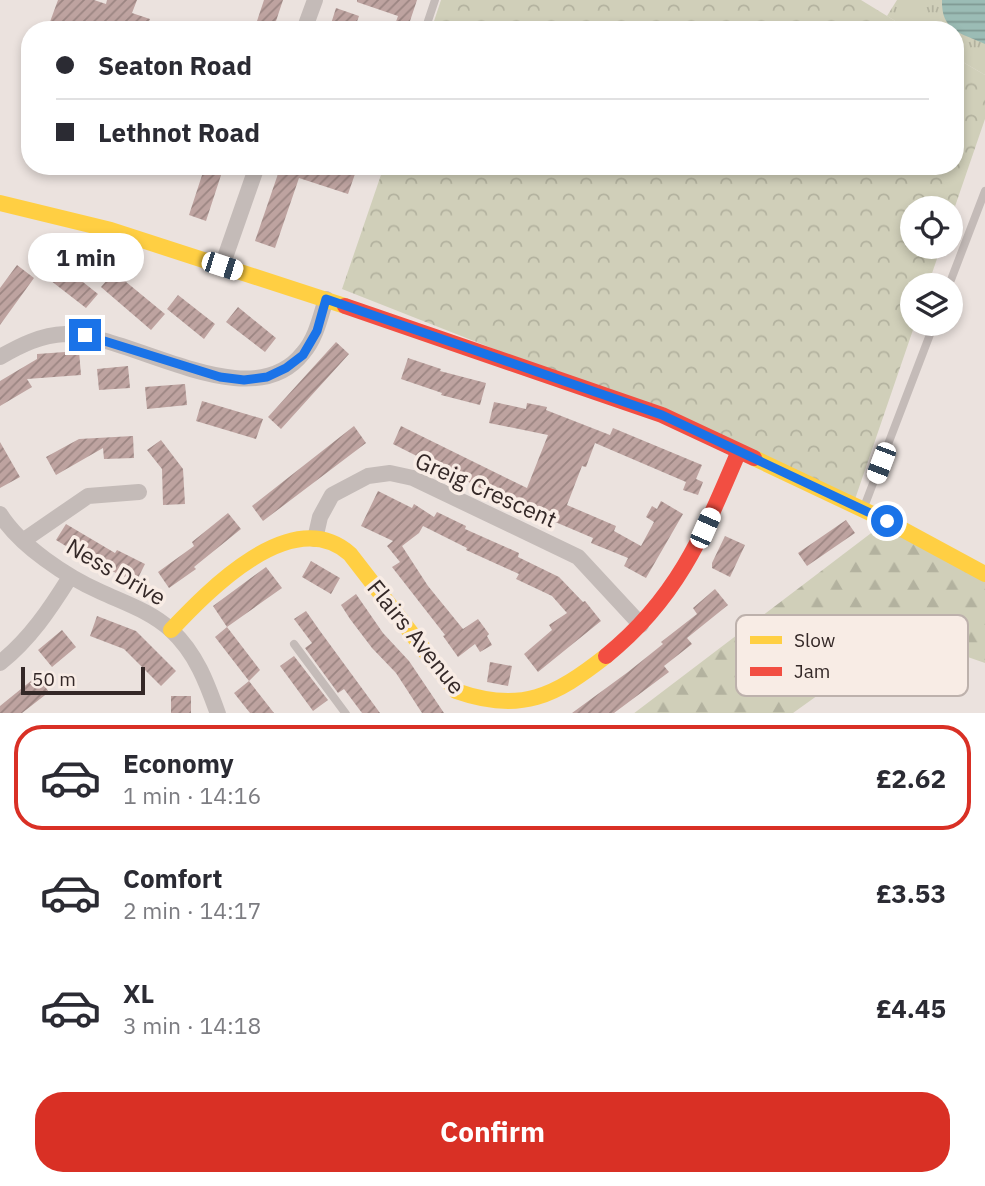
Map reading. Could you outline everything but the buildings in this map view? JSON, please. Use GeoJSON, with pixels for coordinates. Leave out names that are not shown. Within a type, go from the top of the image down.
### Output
{"type":"FeatureCollection","features":[{"type":"Feature","properties":{"kind":"street"},"geometry":{"type":"LineString","coordinates":[[307,21],[315,0]]}},
{"type":"Feature","properties":{"kind":"street"},"geometry":{"type":"LineString","coordinates":[[222,266],[254,175]]}},
{"type":"Feature","properties":{"kind":"street"},"geometry":{"type":"LineString","coordinates":[[0,203],[111,230],[326,299],[662,415],[863,510],[985,574]]}},
{"type":"Feature","properties":{"kind":"street"},"geometry":{"type":"LineString","coordinates":[[0,357],[42,337],[85,335],[220,377],[244,380],[267,377],[286,368],[303,355],[317,331],[326,299]]}},
{"type":"Feature","properties":{"kind":"street","name":"Flairs Avenue"},"geometry":{"type":"LineString","coordinates":[[171,630],[208,591],[255,556],[286,541],[315,539],[344,548],[456,691],[471,702],[502,712],[531,709],[544,703],[617,647],[668,594],[694,553],[739,451]]}},
{"type":"Feature","properties":{"kind":"street","name":"Greig Crescent"},"geometry":{"type":"LineString","coordinates":[[315,539],[320,517],[332,495],[368,476],[390,473],[413,478],[578,557],[641,625]]}},
{"type":"Feature","properties":{"kind":"street"},"geometry":{"type":"LineString","coordinates":[[24,540],[88,496],[139,492]]}},
{"type":"Feature","properties":{"kind":"street","name":"Ness Drive"},"geometry":{"type":"LineString","coordinates":[[0,514],[24,540],[69,577],[134,606],[171,630],[202,669],[218,713]]}},
{"type":"Feature","properties":{"kind":"street"},"geometry":{"type":"LineString","coordinates":[[0,663],[21,646],[48,612],[69,577]]}},
{"type":"Feature","properties":{"kind":"lane"},"geometry":{"type":"LineString","coordinates":[[428,21],[435,0]]}},
{"type":"Feature","properties":{"kind":"lane"},"geometry":{"type":"LineString","coordinates":[[954,273],[985,191]]}},
{"type":"Feature","properties":{"kind":"lane"},"geometry":{"type":"LineString","coordinates":[[863,510],[929,336]]}},
{"type":"Feature","properties":{"kind":"lane"},"geometry":{"type":"LineString","coordinates":[[295,644],[346,713]]}},
{"type":"Feature","properties":{"kind":"green space"},"geometry":{"type":"Polygon","coordinates":[[[441,0],[861,0],[895,21],[434,21],[441,0]]]}},
{"type":"Feature","properties":{"kind":"green space"},"geometry":{"type":"Polygon","coordinates":[[[897,0],[985,0],[985,75],[964,63],[964,21],[895,21],[887,16],[897,0]]]}},
{"type":"Feature","properties":{"kind":"green space"},"geometry":{"type":"Polygon","coordinates":[[[964,63],[985,75],[985,119],[959,196],[900,196],[900,259],[937,259],[932,273],[900,273],[900,336],[911,336],[853,505],[662,415],[342,289],[381,175],[964,175],[964,63]]]}},
{"type":"Feature","properties":{"kind":"green space"},"geometry":{"type":"Polygon","coordinates":[[[887,521],[985,574],[985,663],[968,657],[968,615],[763,615],[887,521]]]}},
{"type":"Feature","properties":{"kind":"green space"},"geometry":{"type":"Polygon","coordinates":[[[736,636],[736,696],[817,696],[793,713],[634,713],[736,636]]]}},
{"type":"Feature","properties":{"kind":"water"},"geometry":{"type":"Polygon","coordinates":[[[942,0],[985,0],[985,44],[964,34],[964,21],[947,21],[942,0]]]}},
{"type":"Feature","properties":{"kind":"traffic: slow"},"geometry":{"type":"LineString","coordinates":[[0,203],[111,230],[345,306]]}},
{"type":"Feature","properties":{"kind":"traffic: slow"},"geometry":{"type":"LineString","coordinates":[[754,458],[887,521],[985,574]]}},
{"type":"Feature","properties":{"kind":"traffic: slow"},"geometry":{"type":"LineString","coordinates":[[171,630],[206,594],[253,558],[278,545],[303,539],[327,541],[350,554],[456,691],[479,698],[519,701],[553,691],[606,656]]}},
{"type":"Feature","properties":{"kind":"traffic: jam"},"geometry":{"type":"LineString","coordinates":[[345,306],[662,415],[754,458]]}},
{"type":"Feature","properties":{"kind":"traffic: jam"},"geometry":{"type":"LineString","coordinates":[[606,656],[631,634],[670,587],[701,537],[739,451]]}},
{"type":"Feature","properties":{"kind":"route"},"geometry":{"type":"LineString","coordinates":[[85,335],[220,377],[244,380],[267,377],[286,368],[303,355],[317,331],[326,299],[662,415],[887,521]]}}]}
